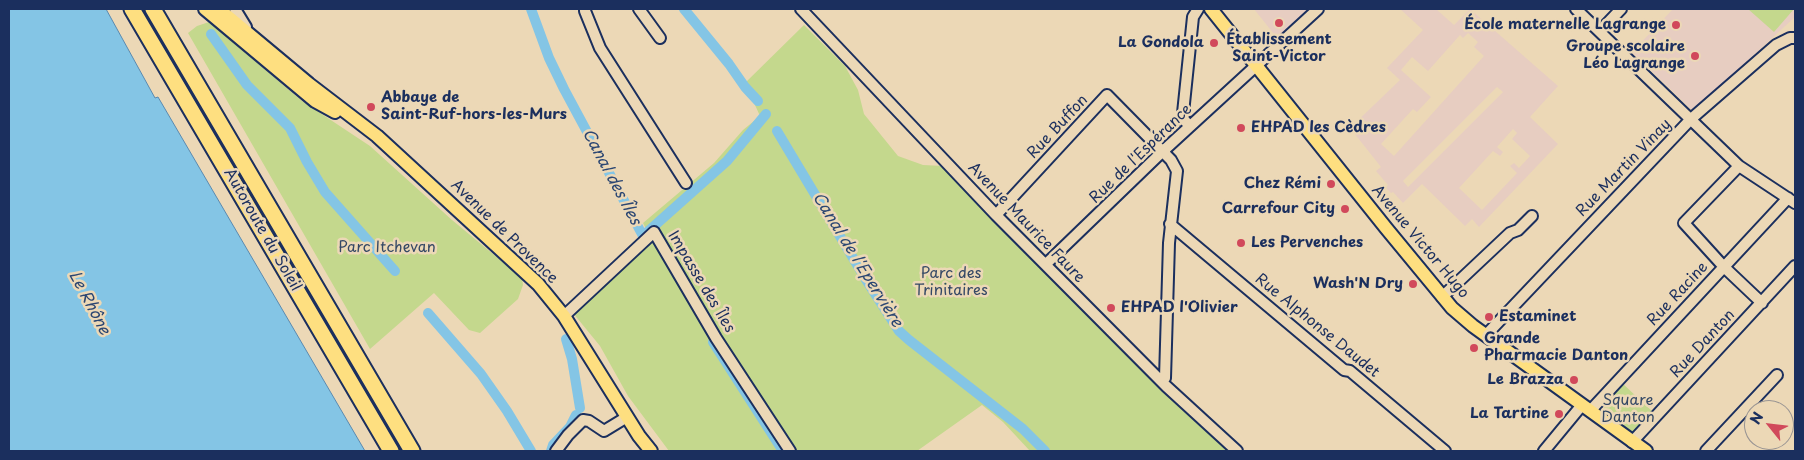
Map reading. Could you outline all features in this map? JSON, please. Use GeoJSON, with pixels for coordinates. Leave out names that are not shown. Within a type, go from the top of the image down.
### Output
{"type":"FeatureCollection","features":[{"type":"Feature","properties":{"kind":"highway","name":"Autoroute du Soleil"},"geometry":{"type":"LineString","coordinates":[[132,9],[391,451]]}},
{"type":"Feature","properties":{"kind":"highway","name":"Autoroute du Soleil"},"geometry":{"type":"LineString","coordinates":[[153,9],[412,451]]}},
{"type":"Feature","properties":{"kind":"main road","name":"Avenue Victor Hugo"},"geometry":{"type":"LineString","coordinates":[[1211,9],[1442,297],[1462,317],[1646,451]]}},
{"type":"Feature","properties":{"kind":"main road","name":"Avenue de Provence"},"geometry":{"type":"LineString","coordinates":[[211,10],[258,41],[366,128],[538,284],[564,316],[627,417],[651,451]]}},
{"type":"Feature","properties":{"kind":"main road","name":"Avenue de Provence"},"geometry":{"type":"LineString","coordinates":[[211,10],[315,101],[366,128]]}},
{"type":"Feature","properties":{"kind":"street","name":"Avenue de Provence"},"geometry":{"type":"LineString","coordinates":[[235,9],[258,41]]}},
{"type":"Feature","properties":{"kind":"street"},"geometry":{"type":"LineString","coordinates":[[585,9],[584,11],[600,48],[686,183]]}},
{"type":"Feature","properties":{"kind":"street"},"geometry":{"type":"LineString","coordinates":[[639,9],[660,38]]}},
{"type":"Feature","properties":{"kind":"street","name":"Avenue Maurice Faure"},"geometry":{"type":"LineString","coordinates":[[801,9],[996,215],[1162,382],[1237,451]]}},
{"type":"Feature","properties":{"kind":"street"},"geometry":{"type":"LineString","coordinates":[[1190,126],[1184,120],[1183,113],[1193,17],[1198,9]]}},
{"type":"Feature","properties":{"kind":"street","name":"Rue de l'Espérance"},"geometry":{"type":"LineString","coordinates":[[1046,264],[1162,152],[1318,9]]}},
{"type":"Feature","properties":{"kind":"street"},"geometry":{"type":"LineString","coordinates":[[1576,9],[1739,166],[1791,200]]}},
{"type":"Feature","properties":{"kind":"street"},"geometry":{"type":"LineString","coordinates":[[1600,31],[1621,9]]}},
{"type":"Feature","properties":{"kind":"street","name":"Rue Martin Vinay"},"geometry":{"type":"LineString","coordinates":[[1486,335],[1691,119],[1776,45],[1790,38],[1795,38]]}},
{"type":"Feature","properties":{"kind":"street","name":"Rue Buffon"},"geometry":{"type":"LineString","coordinates":[[996,215],[1107,95],[1162,152]]}},
{"type":"Feature","properties":{"kind":"street"},"geometry":{"type":"LineString","coordinates":[[1162,152],[1171,160],[1176,171],[1170,224],[1165,378],[1162,382]]}},
{"type":"Feature","properties":{"kind":"street"},"geometry":{"type":"LineString","coordinates":[[1739,166],[1684,223],[1724,267],[1762,302]]}},
{"type":"Feature","properties":{"kind":"street","name":"Rue Racine"},"geometry":{"type":"LineString","coordinates":[[1544,451],[1791,200]]}},
{"type":"Feature","properties":{"kind":"street"},"geometry":{"type":"LineString","coordinates":[[1442,297],[1510,233],[1518,230],[1532,216]]}},
{"type":"Feature","properties":{"kind":"street","name":"Rue Alphonse Daudet"},"geometry":{"type":"LineString","coordinates":[[1170,224],[1344,370],[1350,371],[1445,451]]}},
{"type":"Feature","properties":{"kind":"street","name":"Impasse des Îles"},"geometry":{"type":"LineString","coordinates":[[564,316],[654,232],[716,338],[790,451]]}},
{"type":"Feature","properties":{"kind":"street","name":"Rue Danton"},"geometry":{"type":"LineString","coordinates":[[1632,442],[1795,266]]}},
{"type":"Feature","properties":{"kind":"street"},"geometry":{"type":"LineString","coordinates":[[1706,451],[1777,375]]}},
{"type":"Feature","properties":{"kind":"street"},"geometry":{"type":"LineString","coordinates":[[556,451],[583,420],[589,421],[604,431],[627,417]]}},
{"type":"Feature","properties":{"kind":"shaded area","name":"Établissement Saint-Victor"},"geometry":{"type":"Polygon","coordinates":[[[1254,9],[1308,9],[1277,38],[1254,9]]]}},
{"type":"Feature","properties":{"kind":"shaded area"},"geometry":{"type":"Polygon","coordinates":[[[1400,9],[1436,9],[1454,25],[1470,9],[1558,86],[1530,117],[1558,144],[1479,227],[1472,219],[1465,226],[1422,184],[1403,203],[1393,192],[1391,193],[1386,188],[1388,185],[1376,171],[1381,167],[1350,128],[1400,80],[1387,68],[1423,30],[1400,9]],[[1468,33],[1463,38],[1460,35],[1428,71],[1412,57],[1401,70],[1431,97],[1417,112],[1413,109],[1381,144],[1394,156],[1484,56],[1474,47],[1478,42],[1468,33]],[[1497,87],[1403,181],[1408,187],[1503,92],[1497,87]],[[1513,129],[1497,147],[1503,152],[1500,156],[1493,151],[1459,188],[1482,210],[1517,173],[1510,166],[1514,163],[1519,168],[1530,156],[1512,139],[1517,133],[1513,129]]]}},
{"type":"Feature","properties":{"kind":"shaded area","name":"Groupe scolaire Léo Lagrange"},"geometry":{"type":"Polygon","coordinates":[[[1673,9],[1795,9],[1795,17],[1693,111],[1632,52],[1673,9]]]}},
{"type":"Feature","properties":{"kind":"green space"},"geometry":{"type":"Polygon","coordinates":[[[1748,9],[1794,9],[1774,32],[1748,9]]]}},
{"type":"Feature","properties":{"kind":"green space","name":"Parc Itchevan"},"geometry":{"type":"Polygon","coordinates":[[[209,22],[302,101],[370,146],[452,220],[522,278],[523,285],[518,299],[480,333],[469,330],[434,293],[370,349],[188,33],[197,26],[209,22]]]}},
{"type":"Feature","properties":{"kind":"green space","name":"Parc des Trinitaires"},"geometry":{"type":"Polygon","coordinates":[[[804,25],[845,66],[858,90],[864,114],[898,156],[923,165],[943,166],[1167,396],[1227,451],[1030,451],[1003,422],[982,405],[917,451],[669,451],[628,396],[600,346],[573,313],[653,242],[643,223],[714,163],[743,130],[760,116],[745,83],[804,25]]]}},
{"type":"Feature","properties":{"kind":"green space","name":"Square Danton"},"geometry":{"type":"Polygon","coordinates":[[[1621,382],[1654,413],[1634,433],[1604,412],[1605,403],[1621,382]]]}},
{"type":"Feature","properties":{"kind":"water","name":"Le Rhône"},"geometry":{"type":"Polygon","coordinates":[[[9,9],[106,9],[155,98],[158,97],[365,451],[9,451],[9,9]]]}},
{"type":"Feature","properties":{"kind":"waterway","name":"Canal des Îles"},"geometry":{"type":"LineString","coordinates":[[531,9],[549,58],[564,89],[643,236]]}},
{"type":"Feature","properties":{"kind":"waterway","name":"Canal de l'Epervière"},"geometry":{"type":"LineString","coordinates":[[684,9],[758,101]]}},
{"type":"Feature","properties":{"kind":"waterway"},"geometry":{"type":"LineString","coordinates":[[211,34],[247,85],[290,128],[325,192],[395,271]]}},
{"type":"Feature","properties":{"kind":"waterway"},"geometry":{"type":"LineString","coordinates":[[644,235],[727,161],[766,114]]}},
{"type":"Feature","properties":{"kind":"waterway","name":"Canal de l'Epervière"},"geometry":{"type":"LineString","coordinates":[[777,131],[899,331],[1023,429],[1045,451]]}},
{"type":"Feature","properties":{"kind":"waterway"},"geometry":{"type":"LineString","coordinates":[[428,313],[481,374],[507,411],[531,451]]}},
{"type":"Feature","properties":{"kind":"waterway"},"geometry":{"type":"LineString","coordinates":[[566,339],[572,359],[580,408]]}},
{"type":"Feature","properties":{"kind":"waterway","name":"Canal des Îles"},"geometry":{"type":"LineString","coordinates":[[713,342],[783,451]]}},
{"type":"Feature","properties":{"kind":"waterway"},"geometry":{"type":"LineString","coordinates":[[551,451],[553,445],[570,427],[576,415]]}},
{"type":"Feature","properties":{"kind":"place","name":"Établissement Saint-Victor"},"geometry":{"type":"Point","coordinates":[1279,23]}},
{"type":"Feature","properties":{"kind":"place","name":"École maternelle Lagrange"},"geometry":{"type":"Point","coordinates":[1676,25]}},
{"type":"Feature","properties":{"kind":"place","name":"La Gondola"},"geometry":{"type":"Point","coordinates":[1214,43]}},
{"type":"Feature","properties":{"kind":"place","name":"Groupe scolaire Léo Lagrange"},"geometry":{"type":"Point","coordinates":[1695,56]}},
{"type":"Feature","properties":{"kind":"place","name":"Abbaye de Saint-Ruf-hors-les-Murs"},"geometry":{"type":"Point","coordinates":[371,107]}},
{"type":"Feature","properties":{"kind":"place","name":"EHPAD les Cèdres"},"geometry":{"type":"Point","coordinates":[1241,128]}},
{"type":"Feature","properties":{"kind":"place","name":"Chez Rémi"},"geometry":{"type":"Point","coordinates":[1331,184]}},
{"type":"Feature","properties":{"kind":"place","name":"Carrefour City"},"geometry":{"type":"Point","coordinates":[1345,209]}},
{"type":"Feature","properties":{"kind":"place","name":"Les Pervenches"},"geometry":{"type":"Point","coordinates":[1241,243]}},
{"type":"Feature","properties":{"kind":"place","name":"Wash'N Dry"},"geometry":{"type":"Point","coordinates":[1413,284]}},
{"type":"Feature","properties":{"kind":"place","name":"EHPAD l'Olivier"},"geometry":{"type":"Point","coordinates":[1111,308]}},
{"type":"Feature","properties":{"kind":"place","name":"Estaminet"},"geometry":{"type":"Point","coordinates":[1489,317]}},
{"type":"Feature","properties":{"kind":"place","name":"Grande Pharmacie Danton"},"geometry":{"type":"Point","coordinates":[1474,348]}},
{"type":"Feature","properties":{"kind":"place","name":"Le Brazza"},"geometry":{"type":"Point","coordinates":[1574,380]}},
{"type":"Feature","properties":{"kind":"place","name":"La Tartine"},"geometry":{"type":"Point","coordinates":[1559,414]}}]}
